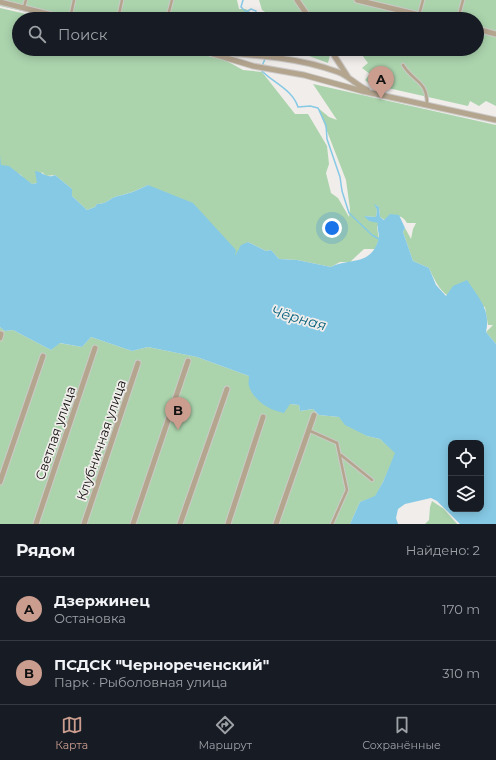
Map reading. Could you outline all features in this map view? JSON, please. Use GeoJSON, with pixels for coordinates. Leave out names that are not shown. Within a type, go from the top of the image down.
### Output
{"type":"FeatureCollection","features":[{"type":"Feature","properties":{"kind":"street"},"geometry":{"type":"LineString","coordinates":[[297,0],[305,12]]}},
{"type":"Feature","properties":{"kind":"street"},"geometry":{"type":"LineString","coordinates":[[357,0],[407,12]]}},
{"type":"Feature","properties":{"kind":"street"},"geometry":{"type":"LineString","coordinates":[[0,2],[40,12]]}},
{"type":"Feature","properties":{"kind":"street"},"geometry":{"type":"LineString","coordinates":[[484,30],[496,32]]}},
{"type":"Feature","properties":{"kind":"street"},"geometry":{"type":"LineString","coordinates":[[220,56],[228,60],[253,66],[496,120]]}},
{"type":"Feature","properties":{"kind":"street"},"geometry":{"type":"LineString","coordinates":[[269,56],[338,72],[374,93]]}},
{"type":"Feature","properties":{"kind":"street"},"geometry":{"type":"LineString","coordinates":[[334,56],[348,77]]}},
{"type":"Feature","properties":{"kind":"street","name":"Светлая улица"},"geometry":{"type":"LineString","coordinates":[[36,524],[95,348]]}},
{"type":"Feature","properties":{"kind":"street"},"geometry":{"type":"LineString","coordinates":[[0,482],[43,356]]}},
{"type":"Feature","properties":{"kind":"street"},"geometry":{"type":"LineString","coordinates":[[133,524],[188,361]]}},
{"type":"Feature","properties":{"kind":"street","name":"Клубничная улица"},"geometry":{"type":"LineString","coordinates":[[84,524],[138,363]]}},
{"type":"Feature","properties":{"kind":"street"},"geometry":{"type":"LineString","coordinates":[[180,524],[227,388]]}},
{"type":"Feature","properties":{"kind":"street"},"geometry":{"type":"LineString","coordinates":[[276,524],[314,415]]}},
{"type":"Feature","properties":{"kind":"street"},"geometry":{"type":"LineString","coordinates":[[228,524],[263,417]]}},
{"type":"Feature","properties":{"kind":"lane"},"geometry":{"type":"LineString","coordinates":[[24,8],[26,0]]}},
{"type":"Feature","properties":{"kind":"lane"},"geometry":{"type":"LineString","coordinates":[[71,12],[74,0]]}},
{"type":"Feature","properties":{"kind":"lane"},"geometry":{"type":"LineString","coordinates":[[119,12],[122,0]]}},
{"type":"Feature","properties":{"kind":"lane"},"geometry":{"type":"LineString","coordinates":[[169,12],[172,0]]}},
{"type":"Feature","properties":{"kind":"lane"},"geometry":{"type":"LineString","coordinates":[[382,6],[383,0]]}},
{"type":"Feature","properties":{"kind":"lane"},"geometry":{"type":"LineString","coordinates":[[420,12],[423,0]]}},
{"type":"Feature","properties":{"kind":"lane"},"geometry":{"type":"LineString","coordinates":[[460,12],[463,0]]}},
{"type":"Feature","properties":{"kind":"lane"},"geometry":{"type":"LineString","coordinates":[[403,65],[407,71],[423,85],[426,91],[427,104]]}},
{"type":"Feature","properties":{"kind":"lane"},"geometry":{"type":"LineString","coordinates":[[308,430],[337,443],[341,455],[347,490],[332,524]]}},
{"type":"Feature","properties":{"kind":"lane"},"geometry":{"type":"LineString","coordinates":[[341,455],[372,480]]}},
{"type":"Feature","properties":{"kind":"green space"},"geometry":{"type":"Polygon","coordinates":[[[0,0],[237,0],[239,9],[246,9],[250,12],[27,12],[0,6],[0,0]]]}},
{"type":"Feature","properties":{"kind":"green space"},"geometry":{"type":"Polygon","coordinates":[[[259,0],[496,0],[496,106],[486,101],[479,106],[470,101],[468,106],[370,84],[365,80],[370,74],[362,68],[368,63],[363,56],[484,56],[484,12],[265,12],[262,10],[259,0]]]}},
{"type":"Feature","properties":{"kind":"green space"},"geometry":{"type":"Polygon","coordinates":[[[0,8],[17,12],[12,12],[12,56],[208,56],[225,60],[243,70],[262,72],[295,114],[308,114],[327,146],[329,164],[326,173],[331,193],[338,198],[349,217],[350,209],[346,180],[318,108],[329,117],[337,120],[313,84],[496,125],[496,344],[486,332],[493,325],[488,325],[485,307],[456,300],[450,297],[439,287],[429,268],[413,261],[403,232],[405,228],[411,239],[416,223],[407,223],[398,216],[385,220],[380,217],[379,207],[375,205],[377,210],[376,217],[364,216],[379,223],[377,227],[379,239],[375,249],[364,249],[350,262],[340,262],[331,267],[297,260],[279,259],[271,250],[266,251],[248,242],[234,258],[148,185],[133,192],[115,197],[104,203],[97,204],[95,207],[87,210],[72,196],[72,189],[55,175],[46,176],[42,172],[37,183],[32,184],[25,180],[21,175],[0,165],[0,8]]]}},
{"type":"Feature","properties":{"kind":"green space"},"geometry":{"type":"Polygon","coordinates":[[[309,56],[330,56],[328,63],[309,56]]]}},
{"type":"Feature","properties":{"kind":"green space"},"geometry":{"type":"Polygon","coordinates":[[[0,327],[5,331],[13,330],[51,350],[59,343],[82,347],[91,337],[132,351],[148,347],[197,357],[249,376],[290,404],[299,405],[300,411],[313,409],[319,415],[339,417],[367,436],[380,439],[396,453],[375,497],[360,502],[350,524],[0,524],[0,327]]]}},
{"type":"Feature","properties":{"kind":"green space"},"geometry":{"type":"Polygon","coordinates":[[[432,501],[444,509],[457,524],[425,524],[429,520],[432,501]]]}},
{"type":"Feature","properties":{"kind":"water","name":"Чёрная"},"geometry":{"type":"Polygon","coordinates":[[[0,155],[1,165],[9,166],[32,184],[37,183],[35,171],[47,176],[55,175],[72,189],[72,196],[87,210],[95,207],[97,204],[104,203],[115,197],[133,192],[148,185],[193,203],[236,250],[235,256],[241,245],[248,242],[266,251],[271,250],[279,259],[297,260],[331,267],[364,258],[374,249],[379,239],[378,223],[369,221],[364,216],[376,217],[377,210],[374,204],[379,207],[380,217],[384,220],[390,214],[399,215],[405,228],[403,232],[413,261],[429,268],[436,285],[446,296],[453,286],[467,280],[483,304],[487,317],[486,332],[496,344],[496,524],[460,524],[448,512],[437,501],[431,498],[405,504],[398,509],[396,518],[398,524],[350,524],[360,502],[375,496],[383,482],[395,453],[380,439],[367,436],[345,425],[339,417],[319,415],[313,409],[300,411],[299,405],[290,404],[284,413],[273,410],[254,396],[249,386],[249,376],[197,357],[148,347],[132,351],[91,337],[82,347],[60,343],[51,350],[13,330],[5,331],[0,327],[0,155]]]}},
{"type":"Feature","properties":{"kind":"waterway"},"geometry":{"type":"LineString","coordinates":[[243,0],[241,7],[246,12]]}},
{"type":"Feature","properties":{"kind":"waterway"},"geometry":{"type":"LineString","coordinates":[[246,12],[251,9],[256,12]]}},
{"type":"Feature","properties":{"kind":"waterway"},"geometry":{"type":"LineString","coordinates":[[262,66],[265,59]]}},
{"type":"Feature","properties":{"kind":"waterway"},"geometry":{"type":"LineString","coordinates":[[261,70],[287,91],[298,107],[310,106],[318,108],[326,125],[327,139],[340,177],[342,191],[349,213],[372,235],[379,239]]}},
{"type":"Feature","properties":{"kind":"place","name":"Дзержинец"},"geometry":{"type":"Point","coordinates":[381,99]}},
{"type":"Feature","properties":{"kind":"place","name":"ПСДСК \"Чернореченский\""},"geometry":{"type":"Point","coordinates":[178,430]}}]}
